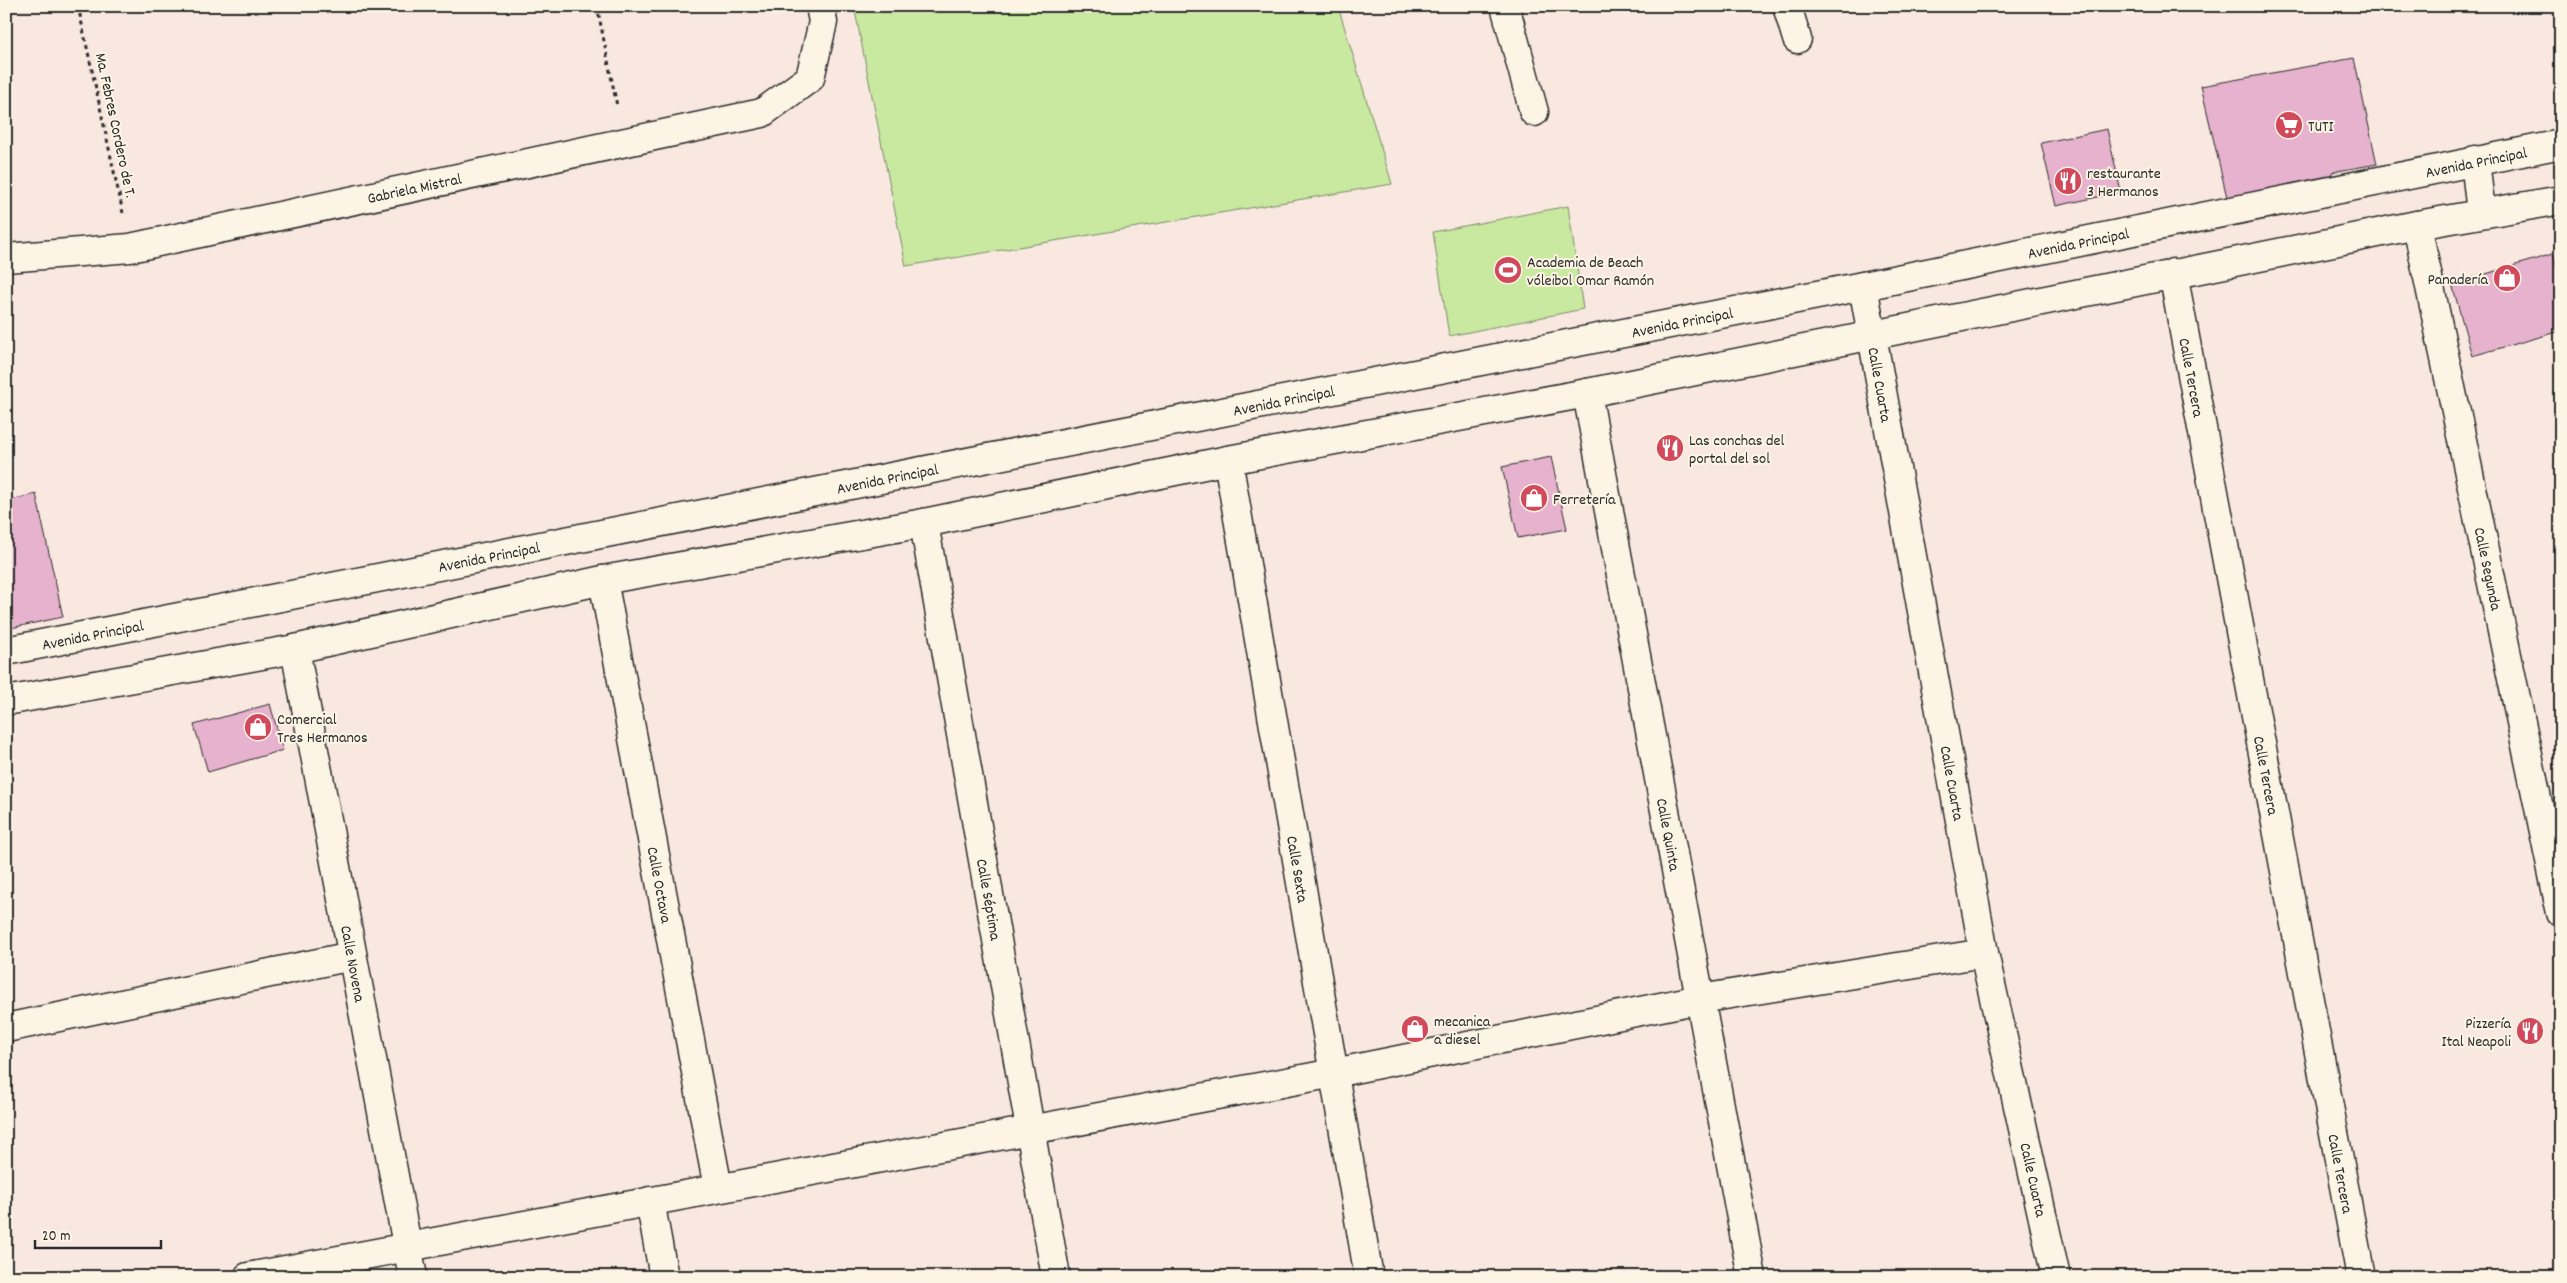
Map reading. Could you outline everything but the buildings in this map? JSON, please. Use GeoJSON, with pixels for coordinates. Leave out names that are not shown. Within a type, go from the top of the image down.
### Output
{"type":"FeatureCollection","features":[{"type":"Feature","properties":{"kind":"street","name":"Gabriela Mistral"},"geometry":{"type":"LineString","coordinates":[[6,258],[130,248],[625,144],[762,113],[810,78],[823,22],[820,6]]}},
{"type":"Feature","properties":{"kind":"street"},"geometry":{"type":"LineString","coordinates":[[1505,6],[1534,112]]}},
{"type":"Feature","properties":{"kind":"street"},"geometry":{"type":"LineString","coordinates":[[1787,6],[1797,38]]}},
{"type":"Feature","properties":{"kind":"street","name":"Avenida Principal"},"geometry":{"type":"LineString","coordinates":[[6,651],[1863,286],[2561,144]]}},
{"type":"Feature","properties":{"kind":"street"},"geometry":{"type":"LineString","coordinates":[[2475,160],[2481,213]]}},
{"type":"Feature","properties":{"kind":"street"},"geometry":{"type":"LineString","coordinates":[[6,701],[295,649],[602,580],[924,523],[1228,460],[1872,336],[2173,273],[2417,225],[2561,200]]}},
{"type":"Feature","properties":{"kind":"street","name":"Calle Segunda"},"geometry":{"type":"LineString","coordinates":[[2417,225],[2561,913]]}},
{"type":"Feature","properties":{"kind":"street","name":"Calle Tercera"},"geometry":{"type":"LineString","coordinates":[[2173,273],[2361,1277]]}},
{"type":"Feature","properties":{"kind":"street","name":"Calle Cuarta"},"geometry":{"type":"LineString","coordinates":[[1863,286],[1984,953],[2056,1277]]}},
{"type":"Feature","properties":{"kind":"street","name":"Calle Quinta"},"geometry":{"type":"LineString","coordinates":[[1587,392],[1752,1277]]}},
{"type":"Feature","properties":{"kind":"street","name":"Calle Sexta"},"geometry":{"type":"LineString","coordinates":[[1228,460],[1369,1277]]}},
{"type":"Feature","properties":{"kind":"street","name":"Calle Séptima"},"geometry":{"type":"LineString","coordinates":[[924,523],[1056,1277]]}},
{"type":"Feature","properties":{"kind":"street","name":"Calle Octava"},"geometry":{"type":"LineString","coordinates":[[602,580],[718,1188]]}},
{"type":"Feature","properties":{"kind":"street","name":"Calle Novena"},"geometry":{"type":"LineString","coordinates":[[295,649],[413,1277]]}},
{"type":"Feature","properties":{"kind":"street"},"geometry":{"type":"LineString","coordinates":[[248,1277],[1334,1073],[1700,999],[1984,953]]}},
{"type":"Feature","properties":{"kind":"street"},"geometry":{"type":"LineString","coordinates":[[6,1028],[352,956]]}},
{"type":"Feature","properties":{"kind":"street"},"geometry":{"type":"LineString","coordinates":[[650,1201],[664,1277]]}},
{"type":"Feature","properties":{"kind":"path","name":"Ma. Febres Cordero de T."},"geometry":{"type":"LineString","coordinates":[[78,6],[130,248]]}},
{"type":"Feature","properties":{"kind":"path"},"geometry":{"type":"LineString","coordinates":[[597,6],[625,144]]}},
{"type":"Feature","properties":{"kind":"green space"},"geometry":{"type":"Polygon","coordinates":[[[854,6],[1338,6],[1392,184],[906,266],[854,6]]]}},
{"type":"Feature","properties":{"kind":"green space","name":"Academia de Beach vóleibol Omar Ramón"},"geometry":{"type":"Polygon","coordinates":[[[1568,206],[1583,309],[1449,336],[1433,232],[1568,206]]]}},
{"type":"Feature","properties":{"kind":"place","name":"TUTI"},"geometry":{"type":"Point","coordinates":[2289,125]}},
{"type":"Feature","properties":{"kind":"place","name":"restaurante 3 Hermanos"},"geometry":{"type":"Point","coordinates":[2068,181]}},
{"type":"Feature","properties":{"kind":"place","name":"Academia de Beach vóleibol Omar Ramón"},"geometry":{"type":"Point","coordinates":[1508,270]}},
{"type":"Feature","properties":{"kind":"place","name":"Panadería"},"geometry":{"type":"Point","coordinates":[2507,278]}},
{"type":"Feature","properties":{"kind":"place","name":"Las conchas del portal del sol"},"geometry":{"type":"Point","coordinates":[1670,448]}},
{"type":"Feature","properties":{"kind":"place","name":"Ferretería"},"geometry":{"type":"Point","coordinates":[1534,498]}},
{"type":"Feature","properties":{"kind":"place","name":"Comercial Tres Hermanos"},"geometry":{"type":"Point","coordinates":[258,727]}},
{"type":"Feature","properties":{"kind":"place","name":"mecanica a diesel"},"geometry":{"type":"Point","coordinates":[1415,1029]}},
{"type":"Feature","properties":{"kind":"place","name":"Pizzería Ital Neapoli"},"geometry":{"type":"Point","coordinates":[2530,1031]}}]}
